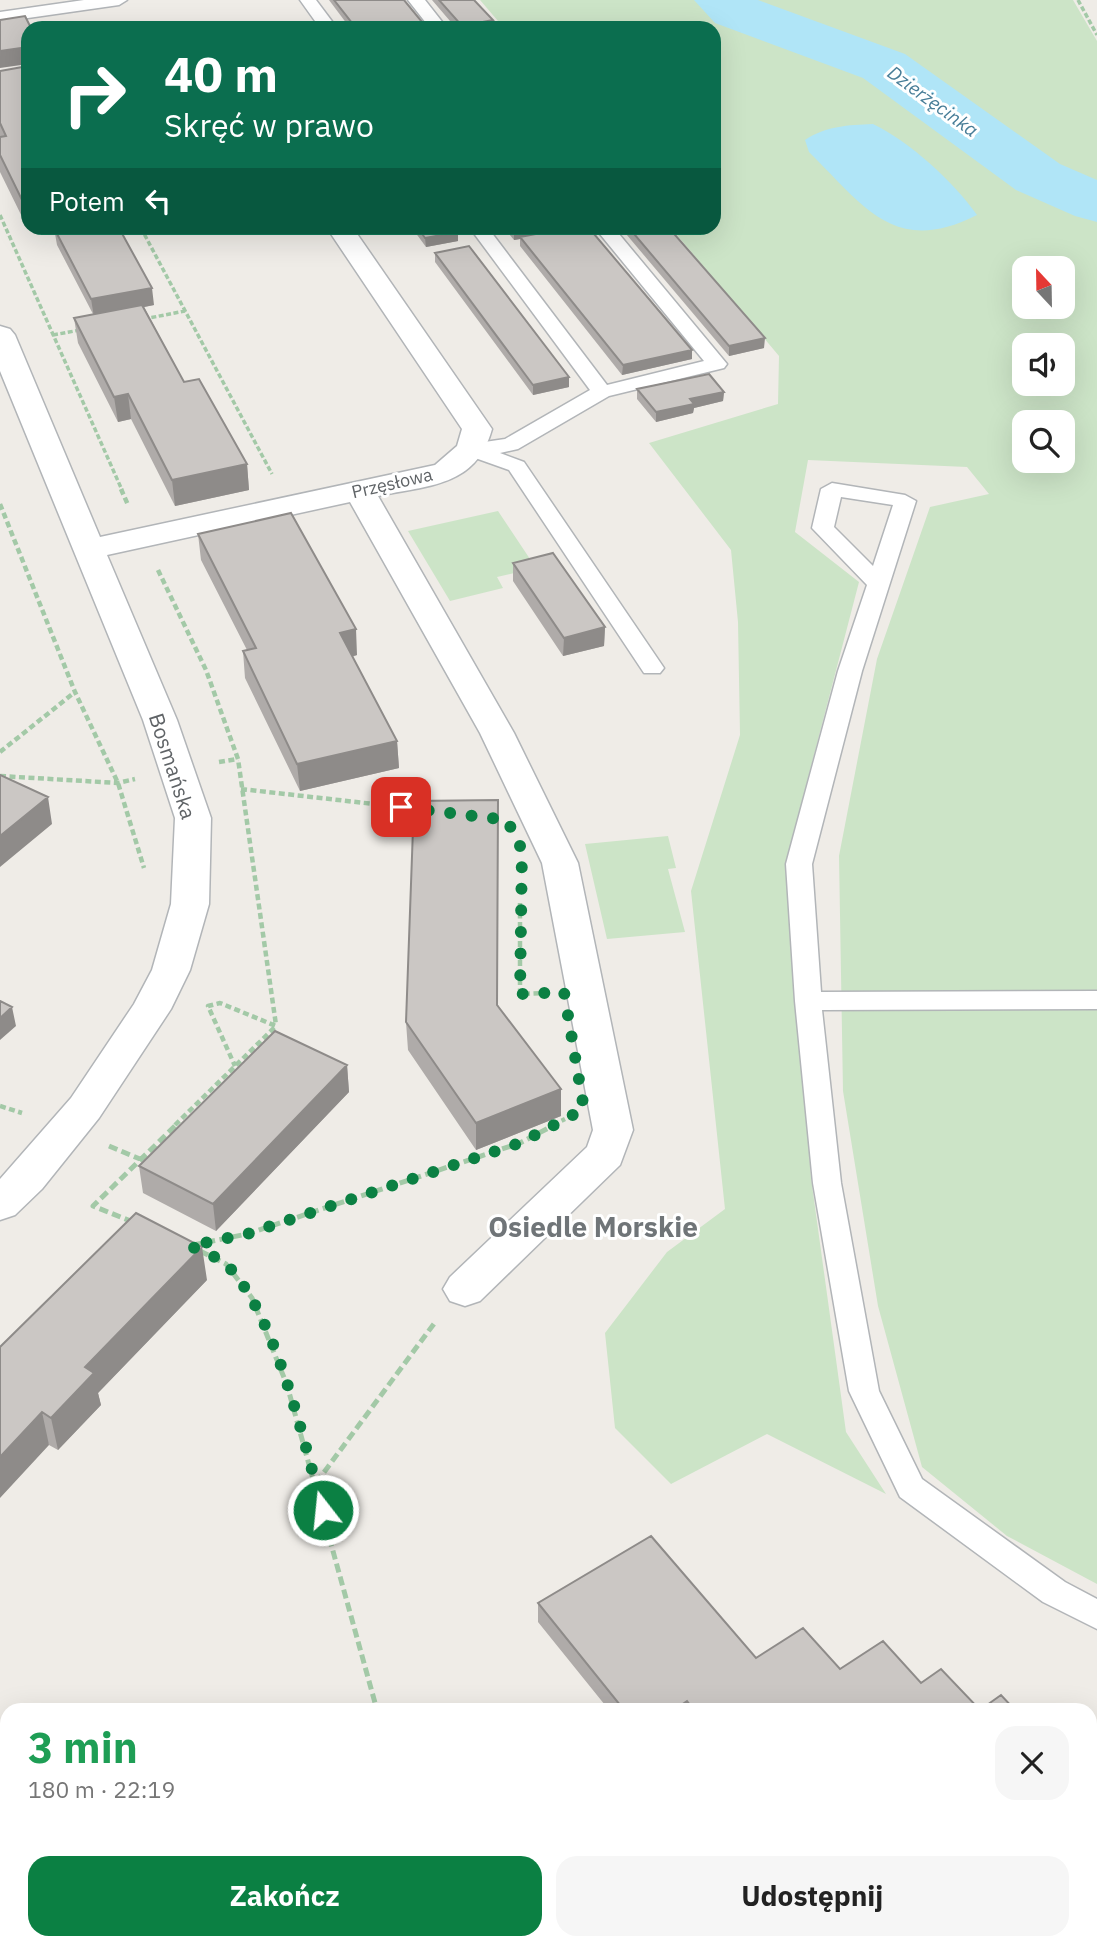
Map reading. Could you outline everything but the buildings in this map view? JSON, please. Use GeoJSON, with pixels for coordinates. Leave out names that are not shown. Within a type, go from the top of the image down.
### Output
{"type":"FeatureCollection","features":[{"type":"Feature","properties":{"kind":"street"},"geometry":{"type":"LineString","coordinates":[[345,235],[477,429],[471,450]]}},
{"type":"Feature","properties":{"kind":"street","name":"Bosmańska"},"geometry":{"type":"LineString","coordinates":[[0,335],[160,720],[193,818],[190,904],[171,970],[151,1009],[85,1108],[9,1182]]}},
{"type":"Feature","properties":{"kind":"street","name":"Przęsłowa"},"geometry":{"type":"LineString","coordinates":[[89,549],[444,472],[471,450]]}},
{"type":"Feature","properties":{"kind":"street"},"geometry":{"type":"LineString","coordinates":[[360,491],[497,733],[560,863],[613,1130],[605,1154],[465,1289]]}},
{"type":"Feature","properties":{"kind":"lane"},"geometry":{"type":"LineString","coordinates":[[0,17],[36,5],[119,0]]}},
{"type":"Feature","properties":{"kind":"lane"},"geometry":{"type":"LineString","coordinates":[[308,0],[324,21]]}},
{"type":"Feature","properties":{"kind":"lane"},"geometry":{"type":"LineString","coordinates":[[416,0],[433,21]]}},
{"type":"Feature","properties":{"kind":"lane"},"geometry":{"type":"LineString","coordinates":[[484,235],[602,391]]}},
{"type":"Feature","properties":{"kind":"lane"},"geometry":{"type":"LineString","coordinates":[[471,450],[511,445],[602,391],[717,364],[610,235]]}},
{"type":"Feature","properties":{"kind":"lane"},"geometry":{"type":"LineString","coordinates":[[471,450],[517,466],[652,668]]}},
{"type":"Feature","properties":{"kind":"lane"},"geometry":{"type":"LineString","coordinates":[[878,584],[850,671],[799,864],[808,1000],[827,1183],[864,1391],[911,1488],[1054,1592],[1097,1615]]}},
{"type":"Feature","properties":{"kind":"lane"},"geometry":{"type":"LineString","coordinates":[[808,1000],[1097,1000]]}},
{"type":"Feature","properties":{"kind":"path"},"geometry":{"type":"LineString","coordinates":[[1078,0],[1097,35]]}},
{"type":"Feature","properties":{"kind":"path"},"geometry":{"type":"LineString","coordinates":[[145,235],[289,506]]}},
{"type":"Feature","properties":{"kind":"path"},"geometry":{"type":"LineString","coordinates":[[133,321],[185,311]]}},
{"type":"Feature","properties":{"kind":"path"},"geometry":{"type":"LineString","coordinates":[[53,335],[93,328]]}},
{"type":"Feature","properties":{"kind":"path"},"geometry":{"type":"LineString","coordinates":[[0,504],[2,519],[75,692],[118,783],[145,871]]}},
{"type":"Feature","properties":{"kind":"path"},"geometry":{"type":"LineString","coordinates":[[0,752],[75,692]]}},
{"type":"Feature","properties":{"kind":"path"},"geometry":{"type":"LineString","coordinates":[[0,776],[118,783],[177,769],[238,759]]}},
{"type":"Feature","properties":{"kind":"path"},"geometry":{"type":"LineString","coordinates":[[241,789],[427,810]]}},
{"type":"Feature","properties":{"kind":"path"},"geometry":{"type":"LineString","coordinates":[[520,892],[520,994],[553,992]]}},
{"type":"Feature","properties":{"kind":"path"},"geometry":{"type":"LineString","coordinates":[[141,1226],[93,1206],[276,1026],[220,1003],[208,1006],[235,1066]]}},
{"type":"Feature","properties":{"kind":"path"},"geometry":{"type":"LineString","coordinates":[[375,1703],[287,1385],[252,1298],[226,1264],[190,1246],[247,1234],[520,1143],[573,1115]]}},
{"type":"Feature","properties":{"kind":"path"},"geometry":{"type":"LineString","coordinates":[[316,1483],[432,1326],[465,1289]]}},
{"type":"Feature","properties":{"kind":"green space"},"geometry":{"type":"Polygon","coordinates":[[[480,0],[1073,0],[1097,41],[1097,1584],[1007,1536],[922,1467],[878,1306],[843,1091],[839,856],[877,659],[930,507],[989,494],[967,467],[808,460],[795,532],[859,582],[788,855],[811,1178],[846,1432],[886,1494],[767,1434],[671,1484],[615,1428],[605,1333],[667,1252],[725,1209],[691,891],[740,735],[738,622],[731,550],[649,443],[778,404],[779,356],[677,235],[721,235],[721,21],[498,21],[480,0]]]}},
{"type":"Feature","properties":{"kind":"green space"},"geometry":{"type":"Polygon","coordinates":[[[498,511],[536,568],[497,577],[503,588],[450,601],[408,531],[498,511]]]}},
{"type":"Feature","properties":{"kind":"green space"},"geometry":{"type":"Polygon","coordinates":[[[668,836],[676,868],[668,869],[685,932],[607,939],[585,844],[668,836]]]}},
{"type":"Feature","properties":{"kind":"water"},"geometry":{"type":"Polygon","coordinates":[[[873,124],[887,131],[930,164],[956,189],[977,215],[948,227],[923,230],[902,228],[882,220],[864,207],[809,152],[805,140],[829,129],[873,124]]]}},
{"type":"Feature","properties":{"kind":"waterway","name":"Dzierżęcinka"},"geometry":{"type":"LineString","coordinates":[[722,0],[735,11],[884,66],[1038,177],[1097,203]]}},
{"type":"Feature","properties":{"kind":"district","name":"Osiedle Morskie"},"geometry":{"type":"Point","coordinates":[593,1226]}},
{"type":"Feature","properties":{"kind":"route"},"geometry":{"type":"LineString","coordinates":[[323,1510],[287,1385],[252,1298],[226,1264],[190,1246],[247,1234],[520,1143],[584,1109],[564,992],[520,994],[522,850],[507,820],[401,807]]}}]}
